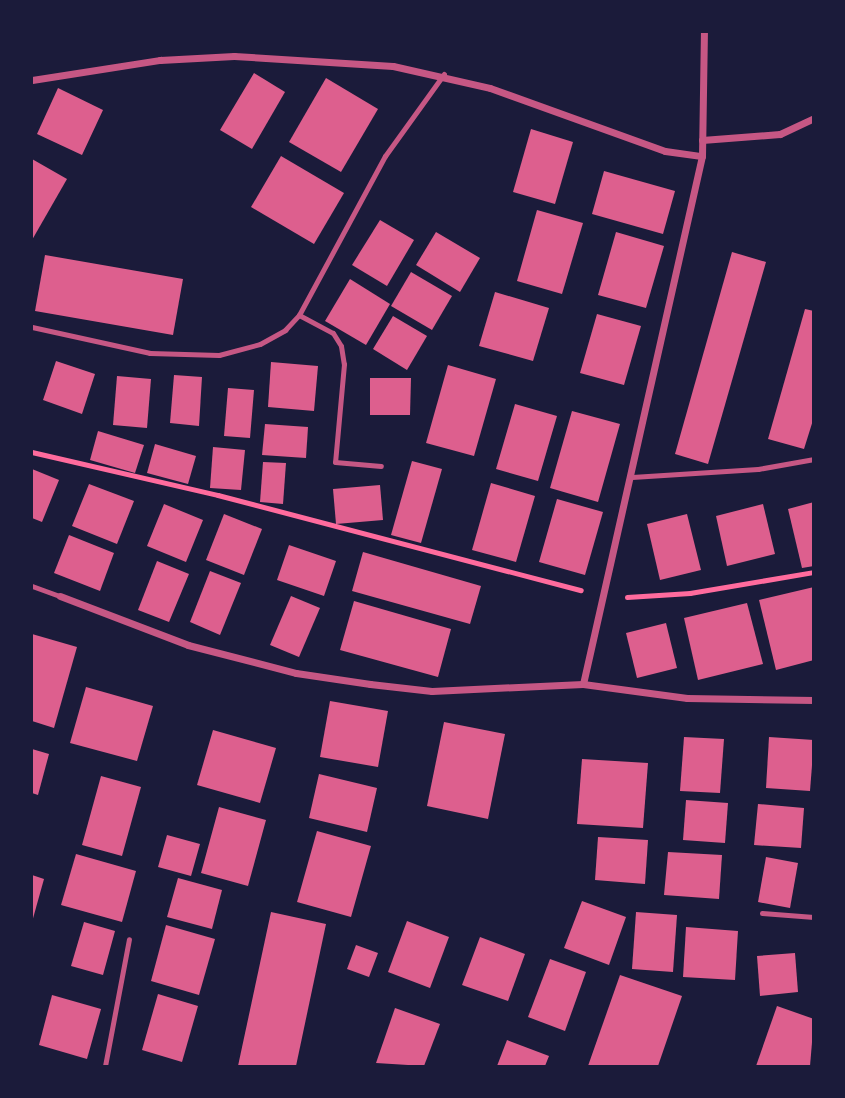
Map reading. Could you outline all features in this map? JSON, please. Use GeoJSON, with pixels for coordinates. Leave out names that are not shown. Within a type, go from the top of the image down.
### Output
{"type":"FeatureCollection","features":[{"type":"Feature","properties":{"kind":"street"},"geometry":{"type":"LineString","coordinates":[[583,684],[632,477],[702,156],[704,32]]}},
{"type":"Feature","properties":{"kind":"street"},"geometry":{"type":"LineString","coordinates":[[32,80],[160,60],[234,56],[370,64],[444,75],[666,151],[702,156]]}},
{"type":"Feature","properties":{"kind":"street"},"geometry":{"type":"LineString","coordinates":[[702,140],[780,134],[814,118]]}},
{"type":"Feature","properties":{"kind":"street"},"geometry":{"type":"LineString","coordinates":[[60,596],[188,645],[296,673],[432,691],[583,684],[687,698],[814,700]]}},
{"type":"Feature","properties":{"kind":"lane"},"geometry":{"type":"LineString","coordinates":[[32,327],[150,353],[219,355],[260,344],[285,330],[299,316],[385,156],[444,75]]}},
{"type":"Feature","properties":{"kind":"lane"},"geometry":{"type":"LineString","coordinates":[[299,316],[333,332],[341,346],[344,364],[335,462],[381,466]]}},
{"type":"Feature","properties":{"kind":"lane"},"geometry":{"type":"LineString","coordinates":[[632,477],[758,469],[814,459]]}},
{"type":"Feature","properties":{"kind":"lane"},"geometry":{"type":"LineString","coordinates":[[32,586],[60,596]]}},
{"type":"Feature","properties":{"kind":"lane"},"geometry":{"type":"LineString","coordinates":[[762,913],[814,917]]}},
{"type":"Feature","properties":{"kind":"lane"},"geometry":{"type":"LineString","coordinates":[[105,1066],[129,939]]}},
{"type":"Feature","properties":{"kind":"path"},"geometry":{"type":"LineString","coordinates":[[32,452],[218,495],[412,547]]}},
{"type":"Feature","properties":{"kind":"building"},"geometry":{"type":"Polygon","coordinates":[[[254,73],[285,92],[252,149],[220,130],[254,73]]]}},
{"type":"Feature","properties":{"kind":"building"},"geometry":{"type":"Polygon","coordinates":[[[326,78],[378,109],[341,172],[289,142],[326,78]]]}},
{"type":"Feature","properties":{"kind":"building"},"geometry":{"type":"Polygon","coordinates":[[[58,88],[103,110],[82,155],[37,134],[58,88]]]}},
{"type":"Feature","properties":{"kind":"building"},"geometry":{"type":"Polygon","coordinates":[[[531,129],[573,142],[555,204],[513,192],[531,129]]]}},
{"type":"Feature","properties":{"kind":"building"},"geometry":{"type":"Polygon","coordinates":[[[281,156],[344,193],[314,244],[251,207],[281,156]]]}},
{"type":"Feature","properties":{"kind":"building"},"geometry":{"type":"Polygon","coordinates":[[[32,159],[67,179],[32,240],[32,159]]]}},
{"type":"Feature","properties":{"kind":"building"},"geometry":{"type":"Polygon","coordinates":[[[604,171],[675,191],[663,234],[592,214],[604,171]]]}},
{"type":"Feature","properties":{"kind":"building"},"geometry":{"type":"Polygon","coordinates":[[[537,210],[583,223],[562,294],[517,281],[537,210]]]}},
{"type":"Feature","properties":{"kind":"building"},"geometry":{"type":"Polygon","coordinates":[[[380,220],[414,240],[387,286],[352,265],[380,220]]]}},
{"type":"Feature","properties":{"kind":"building"},"geometry":{"type":"Polygon","coordinates":[[[436,232],[480,258],[460,292],[416,265],[436,232]]]}},
{"type":"Feature","properties":{"kind":"building"},"geometry":{"type":"Polygon","coordinates":[[[616,232],[664,246],[646,308],[598,295],[616,232]]]}},
{"type":"Feature","properties":{"kind":"building"},"geometry":{"type":"Polygon","coordinates":[[[732,252],[766,262],[708,464],[675,454],[732,252]]]}},
{"type":"Feature","properties":{"kind":"building"},"geometry":{"type":"Polygon","coordinates":[[[45,255],[183,279],[173,335],[35,311],[45,255]]]}},
{"type":"Feature","properties":{"kind":"building"},"geometry":{"type":"Polygon","coordinates":[[[411,272],[452,296],[432,330],[391,306],[411,272]]]}},
{"type":"Feature","properties":{"kind":"building"},"geometry":{"type":"Polygon","coordinates":[[[350,279],[390,304],[366,345],[325,321],[350,279]]]}},
{"type":"Feature","properties":{"kind":"building"},"geometry":{"type":"Polygon","coordinates":[[[495,292],[549,308],[533,361],[479,346],[495,292]]]}},
{"type":"Feature","properties":{"kind":"building"},"geometry":{"type":"Polygon","coordinates":[[[805,309],[814,311],[814,417],[804,449],[768,439],[805,309]]]}},
{"type":"Feature","properties":{"kind":"building"},"geometry":{"type":"Polygon","coordinates":[[[597,314],[641,326],[624,385],[580,373],[597,314]]]}},
{"type":"Feature","properties":{"kind":"building"},"geometry":{"type":"Polygon","coordinates":[[[393,316],[427,336],[407,370],[373,349],[393,316]]]}},
{"type":"Feature","properties":{"kind":"building"},"geometry":{"type":"Polygon","coordinates":[[[56,361],[95,374],[82,414],[43,400],[56,361]]]}},
{"type":"Feature","properties":{"kind":"building"},"geometry":{"type":"Polygon","coordinates":[[[271,362],[318,366],[314,411],[268,407],[271,362]]]}},
{"type":"Feature","properties":{"kind":"building"},"geometry":{"type":"Polygon","coordinates":[[[448,365],[496,379],[474,456],[426,443],[448,365]]]}},
{"type":"Feature","properties":{"kind":"building"},"geometry":{"type":"Polygon","coordinates":[[[174,375],[202,377],[199,426],[170,423],[174,375]]]}},
{"type":"Feature","properties":{"kind":"building"},"geometry":{"type":"Polygon","coordinates":[[[117,376],[151,379],[147,428],[113,425],[117,376]]]}},
{"type":"Feature","properties":{"kind":"building"},"geometry":{"type":"Polygon","coordinates":[[[370,378],[411,378],[410,415],[370,415],[370,378]]]}},
{"type":"Feature","properties":{"kind":"building"},"geometry":{"type":"Polygon","coordinates":[[[228,388],[254,390],[250,438],[224,436],[228,388]]]}},
{"type":"Feature","properties":{"kind":"building"},"geometry":{"type":"Polygon","coordinates":[[[515,404],[557,416],[538,481],[496,469],[515,404]]]}},
{"type":"Feature","properties":{"kind":"building"},"geometry":{"type":"Polygon","coordinates":[[[572,411],[620,424],[598,502],[550,488],[572,411]]]}},
{"type":"Feature","properties":{"kind":"building"},"geometry":{"type":"Polygon","coordinates":[[[265,424],[308,427],[306,458],[262,455],[265,424]]]}},
{"type":"Feature","properties":{"kind":"building"},"geometry":{"type":"Polygon","coordinates":[[[98,431],[144,445],[135,473],[90,460],[98,431]]]}},
{"type":"Feature","properties":{"kind":"building"},"geometry":{"type":"Polygon","coordinates":[[[155,444],[196,456],[188,484],[147,473],[155,444]]]}},
{"type":"Feature","properties":{"kind":"building"},"geometry":{"type":"Polygon","coordinates":[[[213,447],[245,450],[241,490],[210,488],[213,447]]]}},
{"type":"Feature","properties":{"kind":"building"},"geometry":{"type":"Polygon","coordinates":[[[412,461],[442,469],[421,543],[391,535],[412,461]]]}},
{"type":"Feature","properties":{"kind":"building"},"geometry":{"type":"Polygon","coordinates":[[[263,462],[286,463],[283,504],[260,502],[263,462]]]}},
{"type":"Feature","properties":{"kind":"building"},"geometry":{"type":"Polygon","coordinates":[[[32,469],[59,480],[42,522],[32,518],[32,469]]]}},
{"type":"Feature","properties":{"kind":"building"},"geometry":{"type":"Polygon","coordinates":[[[491,483],[535,496],[516,562],[472,550],[491,483]]]}},
{"type":"Feature","properties":{"kind":"building"},"geometry":{"type":"Polygon","coordinates":[[[89,484],[134,501],[117,544],[72,526],[89,484]]]}},
{"type":"Feature","properties":{"kind":"building"},"geometry":{"type":"Polygon","coordinates":[[[380,485],[383,520],[336,524],[333,489],[380,485]]]}},
{"type":"Feature","properties":{"kind":"building"},"geometry":{"type":"Polygon","coordinates":[[[557,499],[603,512],[585,575],[539,562],[557,499]]]}},
{"type":"Feature","properties":{"kind":"building"},"geometry":{"type":"Polygon","coordinates":[[[814,502],[814,566],[802,568],[788,509],[814,502]]]}},
{"type":"Feature","properties":{"kind":"building"},"geometry":{"type":"Polygon","coordinates":[[[164,504],[203,520],[186,562],[147,546],[164,504]]]}},
{"type":"Feature","properties":{"kind":"building"},"geometry":{"type":"Polygon","coordinates":[[[763,504],[775,554],[727,566],[716,516],[763,504]]]}},
{"type":"Feature","properties":{"kind":"building"},"geometry":{"type":"Polygon","coordinates":[[[224,514],[262,529],[244,575],[206,560],[224,514]]]}},
{"type":"Feature","properties":{"kind":"building"},"geometry":{"type":"Polygon","coordinates":[[[687,514],[701,570],[660,580],[647,524],[687,514]]]}},
{"type":"Feature","properties":{"kind":"building"},"geometry":{"type":"Polygon","coordinates":[[[69,535],[114,553],[100,591],[54,573],[69,535]]]}},
{"type":"Feature","properties":{"kind":"building"},"geometry":{"type":"Polygon","coordinates":[[[289,545],[336,561],[324,596],[277,580],[289,545]]]}},
{"type":"Feature","properties":{"kind":"building"},"geometry":{"type":"Polygon","coordinates":[[[363,552],[481,586],[470,624],[352,591],[363,552]]]}},
{"type":"Feature","properties":{"kind":"building"},"geometry":{"type":"Polygon","coordinates":[[[157,561],[189,574],[169,622],[138,610],[157,561]]]}},
{"type":"Feature","properties":{"kind":"building"},"geometry":{"type":"Polygon","coordinates":[[[210,571],[241,583],[220,635],[190,622],[210,571]]]}},
{"type":"Feature","properties":{"kind":"building"},"geometry":{"type":"Polygon","coordinates":[[[814,587],[814,660],[776,670],[759,600],[814,587]]]}},
{"type":"Feature","properties":{"kind":"building"},"geometry":{"type":"Polygon","coordinates":[[[291,596],[320,608],[299,657],[270,645],[291,596]]]}},
{"type":"Feature","properties":{"kind":"building"},"geometry":{"type":"Polygon","coordinates":[[[354,601],[451,629],[438,677],[340,650],[354,601]]]}},
{"type":"Feature","properties":{"kind":"building"},"geometry":{"type":"Polygon","coordinates":[[[747,603],[763,664],[698,680],[684,618],[747,603]]]}},
{"type":"Feature","properties":{"kind":"building"},"geometry":{"type":"Polygon","coordinates":[[[666,623],[677,668],[637,678],[626,633],[666,623]]]}},
{"type":"Feature","properties":{"kind":"building"},"geometry":{"type":"Polygon","coordinates":[[[32,634],[77,647],[54,728],[32,721],[32,634]]]}},
{"type":"Feature","properties":{"kind":"building"},"geometry":{"type":"Polygon","coordinates":[[[86,687],[153,706],[137,761],[70,743],[86,687]]]}},
{"type":"Feature","properties":{"kind":"building"},"geometry":{"type":"Polygon","coordinates":[[[330,701],[388,711],[378,767],[320,757],[330,701]]]}},
{"type":"Feature","properties":{"kind":"building"},"geometry":{"type":"Polygon","coordinates":[[[444,722],[505,734],[488,819],[427,806],[444,722]]]}},
{"type":"Feature","properties":{"kind":"building"},"geometry":{"type":"Polygon","coordinates":[[[213,730],[276,748],[260,803],[197,785],[213,730]]]}},
{"type":"Feature","properties":{"kind":"building"},"geometry":{"type":"Polygon","coordinates":[[[684,737],[724,739],[720,793],[680,791],[684,737]]]}},
{"type":"Feature","properties":{"kind":"building"},"geometry":{"type":"Polygon","coordinates":[[[769,737],[814,740],[810,791],[766,788],[769,737]]]}},
{"type":"Feature","properties":{"kind":"building"},"geometry":{"type":"Polygon","coordinates":[[[32,749],[49,754],[38,795],[32,793],[32,749]]]}},
{"type":"Feature","properties":{"kind":"building"},"geometry":{"type":"Polygon","coordinates":[[[582,759],[648,763],[643,828],[577,824],[582,759]]]}},
{"type":"Feature","properties":{"kind":"building"},"geometry":{"type":"Polygon","coordinates":[[[319,774],[377,788],[367,832],[309,818],[319,774]]]}},
{"type":"Feature","properties":{"kind":"building"},"geometry":{"type":"Polygon","coordinates":[[[101,776],[141,787],[122,856],[82,845],[101,776]]]}},
{"type":"Feature","properties":{"kind":"building"},"geometry":{"type":"Polygon","coordinates":[[[686,800],[728,803],[725,843],[683,840],[686,800]]]}},
{"type":"Feature","properties":{"kind":"building"},"geometry":{"type":"Polygon","coordinates":[[[758,804],[804,808],[801,848],[754,845],[758,804]]]}},
{"type":"Feature","properties":{"kind":"building"},"geometry":{"type":"Polygon","coordinates":[[[219,807],[266,820],[248,886],[201,873],[219,807]]]}},
{"type":"Feature","properties":{"kind":"building"},"geometry":{"type":"Polygon","coordinates":[[[317,831],[371,846],[351,917],[297,902],[317,831]]]}},
{"type":"Feature","properties":{"kind":"building"},"geometry":{"type":"Polygon","coordinates":[[[167,835],[200,844],[191,876],[158,867],[167,835]]]}},
{"type":"Feature","properties":{"kind":"building"},"geometry":{"type":"Polygon","coordinates":[[[598,837],[648,840],[645,884],[595,880],[598,837]]]}},
{"type":"Feature","properties":{"kind":"building"},"geometry":{"type":"Polygon","coordinates":[[[668,852],[722,855],[719,899],[664,895],[668,852]]]}},
{"type":"Feature","properties":{"kind":"building"},"geometry":{"type":"Polygon","coordinates":[[[76,854],[136,871],[122,922],[61,905],[76,854]]]}},
{"type":"Feature","properties":{"kind":"building"},"geometry":{"type":"Polygon","coordinates":[[[766,857],[798,863],[790,908],[758,902],[766,857]]]}},
{"type":"Feature","properties":{"kind":"building"},"geometry":{"type":"Polygon","coordinates":[[[32,875],[44,879],[32,922],[32,875]]]}},
{"type":"Feature","properties":{"kind":"building"},"geometry":{"type":"Polygon","coordinates":[[[178,878],[222,890],[212,929],[167,917],[178,878]]]}},
{"type":"Feature","properties":{"kind":"building"},"geometry":{"type":"Polygon","coordinates":[[[582,901],[626,917],[609,965],[564,948],[582,901]]]}},
{"type":"Feature","properties":{"kind":"building"},"geometry":{"type":"Polygon","coordinates":[[[271,912],[326,924],[296,1066],[238,1066],[271,912]]]}},
{"type":"Feature","properties":{"kind":"building"},"geometry":{"type":"Polygon","coordinates":[[[636,912],[677,915],[673,972],[632,969],[636,912]]]}},
{"type":"Feature","properties":{"kind":"building"},"geometry":{"type":"Polygon","coordinates":[[[407,921],[449,937],[430,988],[388,972],[407,921]]]}},
{"type":"Feature","properties":{"kind":"building"},"geometry":{"type":"Polygon","coordinates":[[[84,922],[115,931],[103,975],[71,966],[84,922]]]}},
{"type":"Feature","properties":{"kind":"building"},"geometry":{"type":"Polygon","coordinates":[[[166,925],[215,939],[199,995],[151,981],[166,925]]]}},
{"type":"Feature","properties":{"kind":"building"},"geometry":{"type":"Polygon","coordinates":[[[686,927],[738,931],[735,980],[683,977],[686,927]]]}},
{"type":"Feature","properties":{"kind":"building"},"geometry":{"type":"Polygon","coordinates":[[[480,937],[525,954],[508,1001],[462,985],[480,937]]]}},
{"type":"Feature","properties":{"kind":"building"},"geometry":{"type":"Polygon","coordinates":[[[356,945],[378,953],[369,977],[347,969],[356,945]]]}},
{"type":"Feature","properties":{"kind":"building"},"geometry":{"type":"Polygon","coordinates":[[[795,953],[798,992],[760,996],[757,956],[795,953]]]}},
{"type":"Feature","properties":{"kind":"building"},"geometry":{"type":"Polygon","coordinates":[[[550,959],[586,972],[565,1031],[528,1017],[550,959]]]}},
{"type":"Feature","properties":{"kind":"building"},"geometry":{"type":"Polygon","coordinates":[[[620,975],[682,996],[658,1066],[588,1066],[620,975]]]}},
{"type":"Feature","properties":{"kind":"building"},"geometry":{"type":"Polygon","coordinates":[[[158,994],[198,1006],[182,1062],[142,1050],[158,994]]]}},
{"type":"Feature","properties":{"kind":"building"},"geometry":{"type":"Polygon","coordinates":[[[52,995],[101,1009],[87,1059],[39,1045],[52,995]]]}},
{"type":"Feature","properties":{"kind":"building"},"geometry":{"type":"Polygon","coordinates":[[[777,1006],[814,1019],[810,1066],[756,1066],[777,1006]]]}},
{"type":"Feature","properties":{"kind":"building"},"geometry":{"type":"Polygon","coordinates":[[[395,1008],[440,1024],[424,1066],[376,1063],[395,1008]]]}},
{"type":"Feature","properties":{"kind":"building"},"geometry":{"type":"Polygon","coordinates":[[[507,1040],[549,1056],[545,1066],[497,1066],[507,1040]]]}}]}
